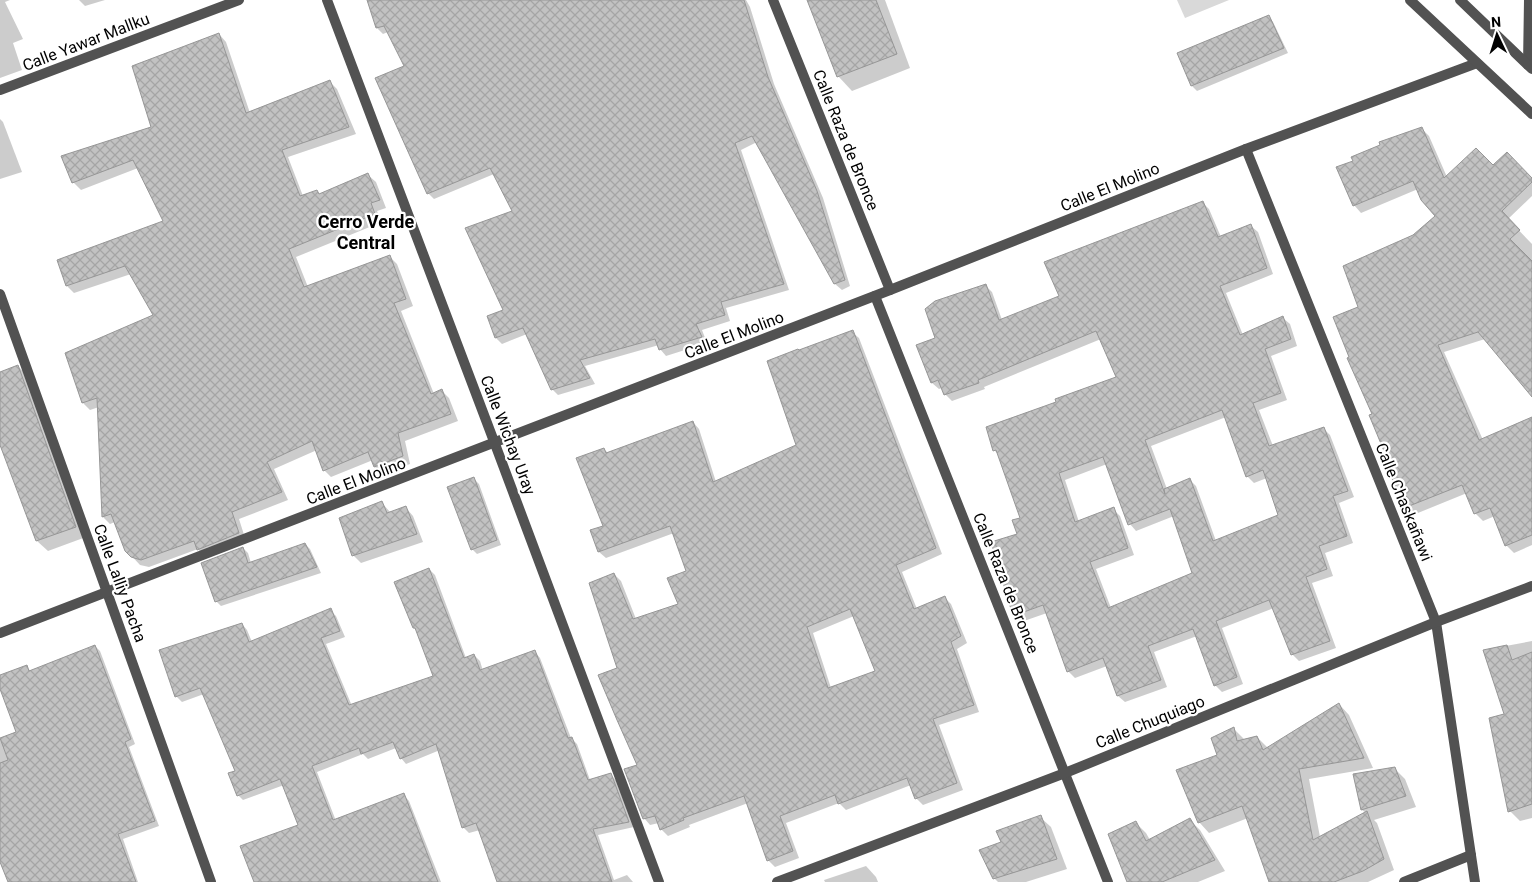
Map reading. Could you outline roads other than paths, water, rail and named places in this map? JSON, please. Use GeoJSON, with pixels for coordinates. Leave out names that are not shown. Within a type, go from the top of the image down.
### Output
{"type":"FeatureCollection","features":[{"type":"Feature","properties":{"kind":"street","name":"Calle Yawar Mallku"},"geometry":{"type":"LineString","coordinates":[[0,90],[239,0]]}},
{"type":"Feature","properties":{"kind":"street","name":"Calle Wichay Uray"},"geometry":{"type":"LineString","coordinates":[[327,0],[659,882]]}},
{"type":"Feature","properties":{"kind":"street","name":"Calle Raza de Bronce"},"geometry":{"type":"LineString","coordinates":[[773,0],[890,290]]}},
{"type":"Feature","properties":{"kind":"street"},"geometry":{"type":"LineString","coordinates":[[1410,0],[1532,114]]}},
{"type":"Feature","properties":{"kind":"street"},"geometry":{"type":"LineString","coordinates":[[1460,0],[1530,67]]}},
{"type":"Feature","properties":{"kind":"street"},"geometry":{"type":"LineString","coordinates":[[1530,0],[1530,67]]}},
{"type":"Feature","properties":{"kind":"street","name":"Calle El Molino"},"geometry":{"type":"LineString","coordinates":[[0,633],[495,444],[1246,149],[1477,63]]}},
{"type":"Feature","properties":{"kind":"street","name":"Calle Chaskañawi"},"geometry":{"type":"LineString","coordinates":[[1246,149],[1436,622],[1476,882]]}},
{"type":"Feature","properties":{"kind":"street","name":"Calle Lalliy Pacha"},"geometry":{"type":"LineString","coordinates":[[0,294],[211,882]]}},
{"type":"Feature","properties":{"kind":"street","name":"Calle Raza de Bronce"},"geometry":{"type":"LineString","coordinates":[[875,296],[1108,882]]}},
{"type":"Feature","properties":{"kind":"street","name":"Calle Chuquiago"},"geometry":{"type":"LineString","coordinates":[[777,882],[1065,773],[1436,622],[1532,586]]}},
{"type":"Feature","properties":{"kind":"street"},"geometry":{"type":"LineString","coordinates":[[1404,882],[1471,855]]}},
{"type":"Feature","properties":{"kind":"district","name":"Cerro Verde Central"},"geometry":{"type":"Point","coordinates":[366,231]}}]}
